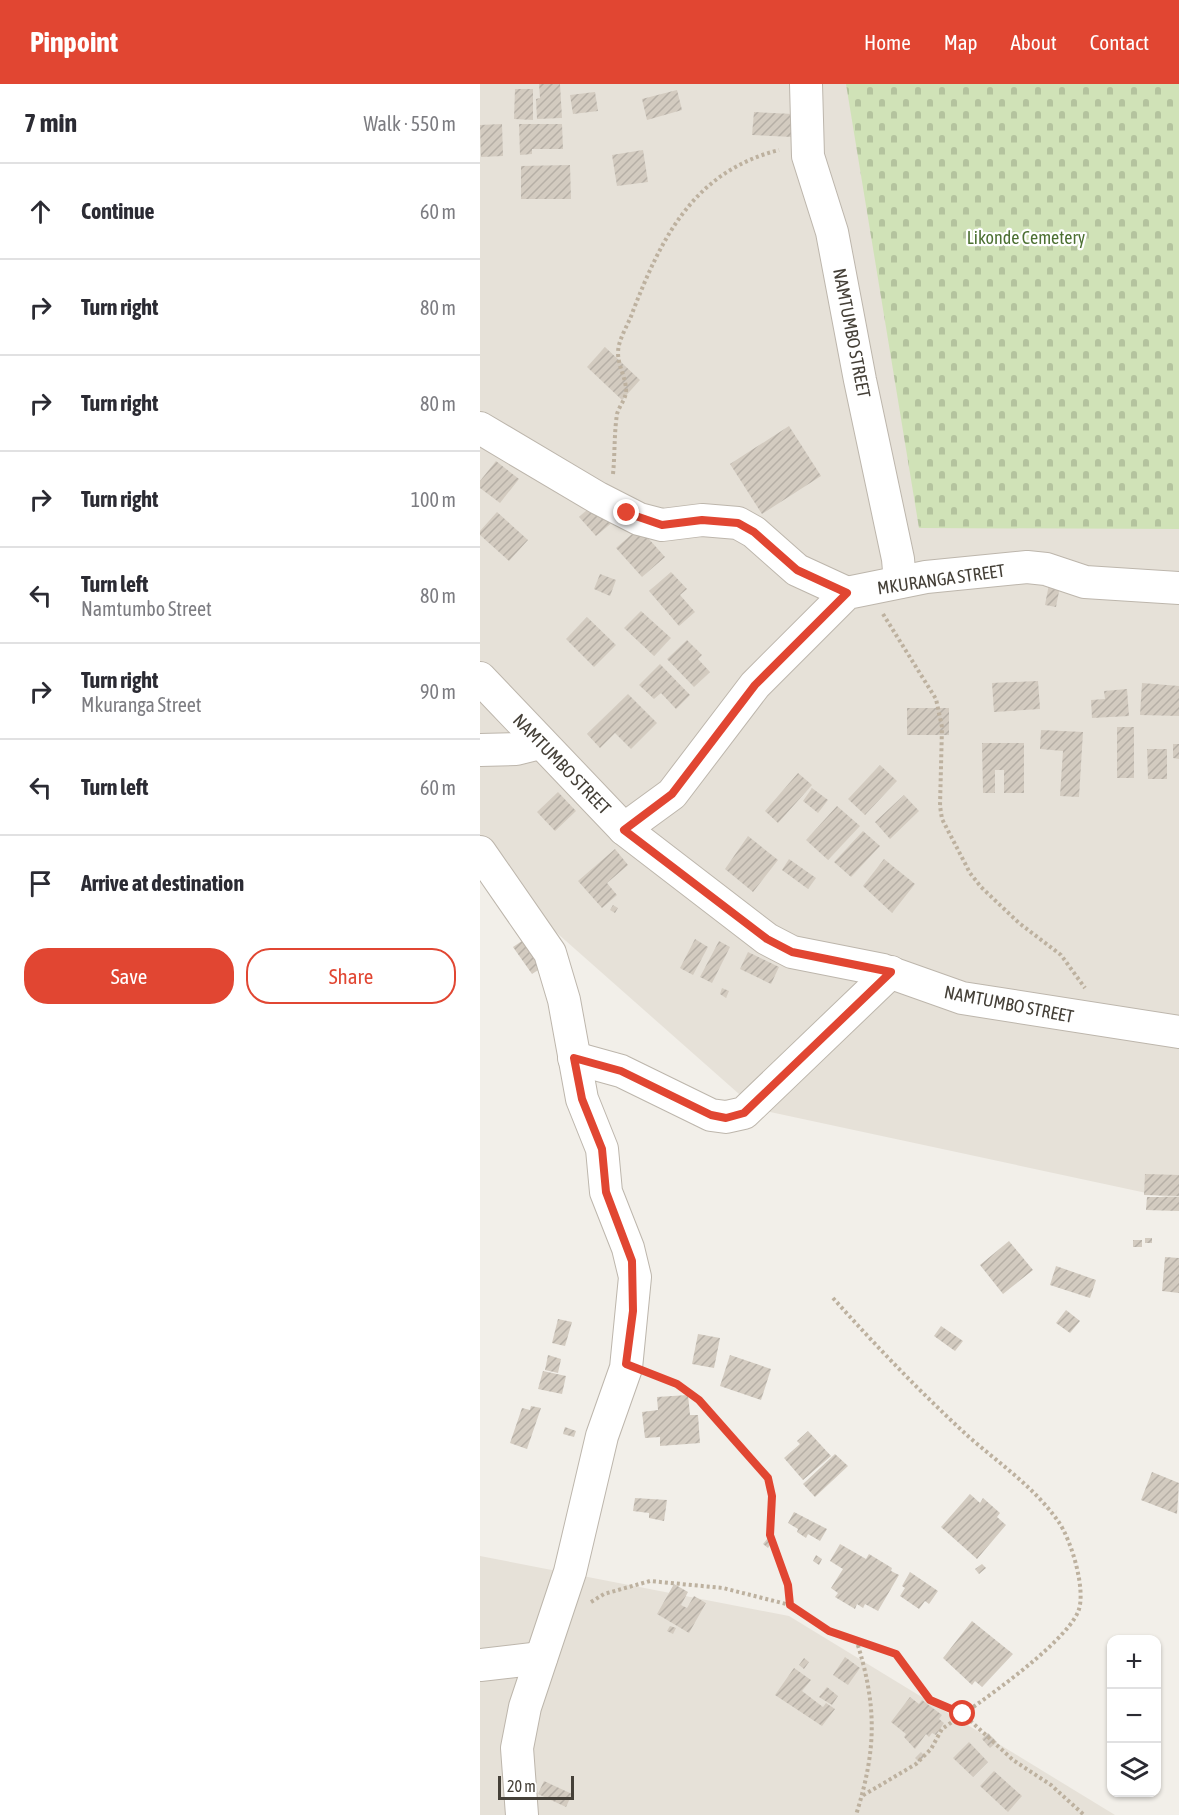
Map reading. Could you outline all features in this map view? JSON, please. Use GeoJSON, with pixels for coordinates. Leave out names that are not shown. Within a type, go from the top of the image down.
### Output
{"type":"FeatureCollection","features":[{"type":"Feature","properties":{"kind":"street","name":"NAMTUMBO STREET"},"geometry":{"type":"LineString","coordinates":[[806,84],[806,144],[810,166],[836,249],[860,380],[898,559],[873,588]]}},
{"type":"Feature","properties":{"kind":"street"},"geometry":{"type":"LineString","coordinates":[[480,428],[639,519],[662,525],[702,520],[738,523],[754,532],[797,570],[873,588]]}},
{"type":"Feature","properties":{"kind":"street","name":"MKURANGA STREET"},"geometry":{"type":"LineString","coordinates":[[873,588],[1027,567],[1046,569],[1085,582],[1179,588]]}},
{"type":"Feature","properties":{"kind":"street"},"geometry":{"type":"LineString","coordinates":[[624,830],[672,794],[755,685],[873,588]]}},
{"type":"Feature","properties":{"kind":"street","name":"NAMTUMBO STREET"},"geometry":{"type":"LineString","coordinates":[[480,679],[624,830],[767,939],[792,952],[891,972],[962,998],[1179,1032]]}},
{"type":"Feature","properties":{"kind":"street"},"geometry":{"type":"LineString","coordinates":[[480,679],[480,708]]}},
{"type":"Feature","properties":{"kind":"street"},"geometry":{"type":"LineString","coordinates":[[480,750],[516,749],[540,744]]}},
{"type":"Feature","properties":{"kind":"street"},"geometry":{"type":"LineString","coordinates":[[480,852],[550,952],[564,1000],[582,1099],[602,1149],[606,1192],[632,1261],[633,1311],[626,1364],[603,1436],[570,1572],[525,1707],[517,1748],[522,1815]]}},
{"type":"Feature","properties":{"kind":"street"},"geometry":{"type":"LineString","coordinates":[[574,1058],[621,1071],[711,1115],[726,1118],[744,1113],[891,972]]}},
{"type":"Feature","properties":{"kind":"street"},"geometry":{"type":"LineString","coordinates":[[480,1665],[541,1658]]}},
{"type":"Feature","properties":{"kind":"path"},"geometry":{"type":"LineString","coordinates":[[616,507],[613,476],[615,427],[626,388],[618,360],[619,345],[647,275],[684,212],[721,174],[763,154],[806,144]]}},
{"type":"Feature","properties":{"kind":"path"},"geometry":{"type":"LineString","coordinates":[[873,588],[880,609],[936,699],[942,727],[940,806],[942,819],[967,866],[981,887],[1032,934],[1061,955],[1093,996]]}},
{"type":"Feature","properties":{"kind":"path"},"geometry":{"type":"LineString","coordinates":[[833,1298],[915,1387],[968,1436],[1035,1492],[1060,1523],[1073,1554],[1081,1586],[1079,1610],[1065,1633],[942,1729],[930,1749],[916,1764],[862,1796]]}},
{"type":"Feature","properties":{"kind":"path"},"geometry":{"type":"LineString","coordinates":[[626,1364],[677,1384],[699,1400],[768,1478],[772,1496],[770,1535],[788,1585],[790,1605]]}},
{"type":"Feature","properties":{"kind":"path"},"geometry":{"type":"LineString","coordinates":[[553,1627],[604,1594],[650,1581],[723,1588],[790,1605],[829,1631],[896,1654],[930,1700],[963,1714],[1013,1760],[1051,1785],[1084,1815]]}},
{"type":"Feature","properties":{"kind":"path"},"geometry":{"type":"LineString","coordinates":[[856,1639],[868,1679],[872,1727],[871,1756],[856,1815]]}},
{"type":"Feature","properties":{"kind":"shaded area"},"geometry":{"type":"Polygon","coordinates":[[[480,84],[1179,84],[1179,1200],[756,1109],[480,865],[480,84]]]}},
{"type":"Feature","properties":{"kind":"shaded area"},"geometry":{"type":"Polygon","coordinates":[[[480,1556],[789,1616],[1115,1815],[480,1815],[480,1556]]]}},
{"type":"Feature","properties":{"kind":"green space","name":"Likonde Cemetery"},"geometry":{"type":"Polygon","coordinates":[[[846,84],[1179,84],[1179,529],[919,528],[846,84]]]}},
{"type":"Feature","properties":{"kind":"building"},"geometry":{"type":"Polygon","coordinates":[[[539,84],[560,84],[562,118],[537,119],[536,99],[540,98],[539,84]]]}},
{"type":"Feature","properties":{"kind":"building"},"geometry":{"type":"Polygon","coordinates":[[[515,89],[533,89],[533,120],[514,119],[515,89]]]}},
{"type":"Feature","properties":{"kind":"building"},"geometry":{"type":"Polygon","coordinates":[[[677,90],[682,110],[647,120],[642,99],[677,90]]]}},
{"type":"Feature","properties":{"kind":"building"},"geometry":{"type":"Polygon","coordinates":[[[595,92],[598,111],[573,114],[570,95],[595,92]]]}},
{"type":"Feature","properties":{"kind":"building"},"geometry":{"type":"Polygon","coordinates":[[[754,112],[793,114],[792,137],[752,135],[754,112]]]}},
{"type":"Feature","properties":{"kind":"building"},"geometry":{"type":"Polygon","coordinates":[[[502,124],[503,156],[481,157],[480,125],[502,124]]]}},
{"type":"Feature","properties":{"kind":"building"},"geometry":{"type":"Polygon","coordinates":[[[519,124],[562,124],[563,149],[532,149],[532,154],[520,155],[519,124]]]}},
{"type":"Feature","properties":{"kind":"building"},"geometry":{"type":"Polygon","coordinates":[[[643,150],[648,182],[617,186],[612,155],[643,150]]]}},
{"type":"Feature","properties":{"kind":"building"},"geometry":{"type":"Polygon","coordinates":[[[570,165],[571,199],[521,199],[521,166],[570,165]]]}},
{"type":"Feature","properties":{"kind":"building"},"geometry":{"type":"Polygon","coordinates":[[[605,347],[640,380],[622,400],[587,367],[605,347]]]}},
{"type":"Feature","properties":{"kind":"building"},"geometry":{"type":"Polygon","coordinates":[[[789,426],[821,476],[762,514],[730,464],[789,426]]]}},
{"type":"Feature","properties":{"kind":"building"},"geometry":{"type":"Polygon","coordinates":[[[496,461],[519,479],[500,503],[480,488],[480,481],[496,461]]]}},
{"type":"Feature","properties":{"kind":"building"},"geometry":{"type":"Polygon","coordinates":[[[603,496],[620,516],[596,536],[579,517],[603,496]]]}},
{"type":"Feature","properties":{"kind":"building"},"geometry":{"type":"Polygon","coordinates":[[[497,512],[528,540],[509,561],[480,535],[480,531],[497,512]]]}},
{"type":"Feature","properties":{"kind":"building"},"geometry":{"type":"Polygon","coordinates":[[[639,528],[665,557],[642,577],[616,548],[639,528]]]}},
{"type":"Feature","properties":{"kind":"building"},"geometry":{"type":"Polygon","coordinates":[[[671,572],[687,589],[680,595],[695,612],[679,626],[649,591],[671,572]]]}},
{"type":"Feature","properties":{"kind":"building"},"geometry":{"type":"Polygon","coordinates":[[[600,574],[616,580],[610,596],[594,589],[600,574]]]}},
{"type":"Feature","properties":{"kind":"building"},"geometry":{"type":"Polygon","coordinates":[[[1049,584],[1060,586],[1056,607],[1045,605],[1049,584]]]}},
{"type":"Feature","properties":{"kind":"building"},"geometry":{"type":"Polygon","coordinates":[[[641,611],[671,638],[654,656],[624,628],[641,611]]]}},
{"type":"Feature","properties":{"kind":"building"},"geometry":{"type":"Polygon","coordinates":[[[587,617],[616,645],[594,667],[566,639],[587,617]]]}},
{"type":"Feature","properties":{"kind":"building"},"geometry":{"type":"Polygon","coordinates":[[[687,640],[702,655],[698,659],[710,672],[694,687],[667,659],[687,640]]]}},
{"type":"Feature","properties":{"kind":"building"},"geometry":{"type":"Polygon","coordinates":[[[660,664],[690,695],[676,709],[661,693],[654,699],[639,685],[660,664]]]}},
{"type":"Feature","properties":{"kind":"building"},"geometry":{"type":"Polygon","coordinates":[[[1038,681],[1040,709],[994,712],[992,683],[1038,681]]]}},
{"type":"Feature","properties":{"kind":"building"},"geometry":{"type":"Polygon","coordinates":[[[1142,683],[1179,686],[1179,716],[1140,715],[1142,683]]]}},
{"type":"Feature","properties":{"kind":"building"},"geometry":{"type":"Polygon","coordinates":[[[1127,689],[1129,716],[1092,718],[1091,700],[1105,699],[1104,691],[1127,689]]]}},
{"type":"Feature","properties":{"kind":"building"},"geometry":{"type":"Polygon","coordinates":[[[628,694],[657,723],[631,749],[615,733],[600,748],[587,734],[628,694]]]}},
{"type":"Feature","properties":{"kind":"building"},"geometry":{"type":"Polygon","coordinates":[[[907,708],[949,708],[949,735],[907,735],[907,708]]]}},
{"type":"Feature","properties":{"kind":"building"},"geometry":{"type":"Polygon","coordinates":[[[1117,727],[1134,727],[1134,778],[1117,778],[1117,727]]]}},
{"type":"Feature","properties":{"kind":"building"},"geometry":{"type":"Polygon","coordinates":[[[1041,730],[1083,732],[1079,797],[1060,796],[1063,751],[1040,749],[1041,730]]]}},
{"type":"Feature","properties":{"kind":"building"},"geometry":{"type":"Polygon","coordinates":[[[982,743],[1024,743],[1024,793],[1004,793],[1004,770],[995,770],[995,793],[983,793],[982,743]]]}},
{"type":"Feature","properties":{"kind":"building"},"geometry":{"type":"Polygon","coordinates":[[[1173,744],[1179,744],[1179,759],[1173,758],[1173,744]]]}},
{"type":"Feature","properties":{"kind":"building"},"geometry":{"type":"Polygon","coordinates":[[[1147,749],[1167,749],[1167,779],[1148,779],[1147,749]]]}},
{"type":"Feature","properties":{"kind":"building"},"geometry":{"type":"Polygon","coordinates":[[[880,765],[897,781],[865,815],[848,799],[880,765]]]}},
{"type":"Feature","properties":{"kind":"building"},"geometry":{"type":"Polygon","coordinates":[[[798,773],[812,785],[778,823],[765,811],[798,773]]]}},
{"type":"Feature","properties":{"kind":"building"},"geometry":{"type":"Polygon","coordinates":[[[812,788],[828,800],[818,813],[803,801],[812,788]]]}},
{"type":"Feature","properties":{"kind":"building"},"geometry":{"type":"Polygon","coordinates":[[[558,792],[576,811],[555,831],[537,812],[558,792]]]}},
{"type":"Feature","properties":{"kind":"building"},"geometry":{"type":"Polygon","coordinates":[[[904,795],[919,811],[890,839],[875,822],[904,795]]]}},
{"type":"Feature","properties":{"kind":"building"},"geometry":{"type":"Polygon","coordinates":[[[837,806],[860,826],[828,860],[806,840],[837,806]]]}},
{"type":"Feature","properties":{"kind":"building"},"geometry":{"type":"Polygon","coordinates":[[[863,831],[880,846],[851,877],[834,862],[863,831]]]}},
{"type":"Feature","properties":{"kind":"building"},"geometry":{"type":"Polygon","coordinates":[[[748,836],[778,860],[753,892],[725,869],[748,836]]]}},
{"type":"Feature","properties":{"kind":"building"},"geometry":{"type":"Polygon","coordinates":[[[615,849],[628,865],[607,883],[617,895],[602,908],[578,881],[615,849]]]}},
{"type":"Feature","properties":{"kind":"building"},"geometry":{"type":"Polygon","coordinates":[[[789,859],[816,878],[808,889],[782,870],[789,859]]]}},
{"type":"Feature","properties":{"kind":"building"},"geometry":{"type":"Polygon","coordinates":[[[884,859],[915,884],[892,913],[863,886],[884,859]]]}},
{"type":"Feature","properties":{"kind":"building"},"geometry":{"type":"Polygon","coordinates":[[[613,905],[618,908],[615,913],[610,910],[613,905]]]}},
{"type":"Feature","properties":{"kind":"building"},"geometry":{"type":"Polygon","coordinates":[[[531,935],[549,963],[532,974],[513,947],[531,935]]]}},
{"type":"Feature","properties":{"kind":"building"},"geometry":{"type":"Polygon","coordinates":[[[695,939],[708,947],[693,975],[680,968],[695,939]]]}},
{"type":"Feature","properties":{"kind":"building"},"geometry":{"type":"Polygon","coordinates":[[[719,941],[730,947],[712,983],[700,977],[719,941]]]}},
{"type":"Feature","properties":{"kind":"building"},"geometry":{"type":"Polygon","coordinates":[[[748,952],[779,967],[771,984],[740,969],[748,952]]]}},
{"type":"Feature","properties":{"kind":"building"},"geometry":{"type":"Polygon","coordinates":[[[722,988],[729,991],[726,998],[720,994],[722,988]]]}},
{"type":"Feature","properties":{"kind":"building"},"geometry":{"type":"Polygon","coordinates":[[[1145,1174],[1179,1175],[1179,1196],[1144,1195],[1145,1174]]]}},
{"type":"Feature","properties":{"kind":"building"},"geometry":{"type":"Polygon","coordinates":[[[1147,1197],[1179,1197],[1179,1211],[1146,1210],[1147,1197]]]}},
{"type":"Feature","properties":{"kind":"building"},"geometry":{"type":"Polygon","coordinates":[[[1145,1238],[1152,1238],[1152,1243],[1145,1243],[1145,1238]]]}},
{"type":"Feature","properties":{"kind":"building"},"geometry":{"type":"Polygon","coordinates":[[[1133,1240],[1142,1240],[1142,1247],[1133,1247],[1133,1240]]]}},
{"type":"Feature","properties":{"kind":"building"},"geometry":{"type":"Polygon","coordinates":[[[1009,1241],[1033,1270],[1003,1294],[980,1265],[1009,1241]]]}},
{"type":"Feature","properties":{"kind":"building"},"geometry":{"type":"Polygon","coordinates":[[[1165,1257],[1179,1258],[1179,1293],[1162,1291],[1165,1257]]]}},
{"type":"Feature","properties":{"kind":"building"},"geometry":{"type":"Polygon","coordinates":[[[1056,1266],[1096,1280],[1090,1298],[1050,1285],[1056,1266]]]}},
{"type":"Feature","properties":{"kind":"building"},"geometry":{"type":"Polygon","coordinates":[[[1066,1310],[1080,1321],[1070,1333],[1056,1323],[1066,1310]]]}},
{"type":"Feature","properties":{"kind":"building"},"geometry":{"type":"Polygon","coordinates":[[[558,1319],[572,1322],[565,1346],[552,1343],[558,1319]]]}},
{"type":"Feature","properties":{"kind":"building"},"geometry":{"type":"Polygon","coordinates":[[[941,1326],[963,1341],[955,1351],[934,1336],[941,1326]]]}},
{"type":"Feature","properties":{"kind":"building"},"geometry":{"type":"Polygon","coordinates":[[[698,1334],[720,1338],[714,1368],[692,1364],[698,1334]]]}},
{"type":"Feature","properties":{"kind":"building"},"geometry":{"type":"Polygon","coordinates":[[[548,1355],[561,1359],[558,1373],[545,1370],[548,1355]]]}},
{"type":"Feature","properties":{"kind":"building"},"geometry":{"type":"Polygon","coordinates":[[[730,1355],[771,1369],[761,1400],[720,1386],[730,1355]]]}},
{"type":"Feature","properties":{"kind":"building"},"geometry":{"type":"Polygon","coordinates":[[[543,1371],[566,1376],[562,1394],[538,1389],[543,1371]]]}},
{"type":"Feature","properties":{"kind":"building"},"geometry":{"type":"Polygon","coordinates":[[[688,1395],[690,1415],[698,1415],[700,1443],[660,1446],[660,1437],[645,1438],[642,1412],[658,1410],[657,1397],[688,1395]]]}},
{"type":"Feature","properties":{"kind":"building"},"geometry":{"type":"Polygon","coordinates":[[[531,1406],[541,1408],[527,1449],[510,1443],[522,1408],[530,1410],[531,1406]]]}},
{"type":"Feature","properties":{"kind":"building"},"geometry":{"type":"Polygon","coordinates":[[[565,1427],[576,1431],[574,1437],[563,1434],[565,1427]]]}},
{"type":"Feature","properties":{"kind":"building"},"geometry":{"type":"Polygon","coordinates":[[[808,1431],[831,1456],[803,1480],[784,1458],[800,1444],[797,1441],[808,1431]]]}},
{"type":"Feature","properties":{"kind":"building"},"geometry":{"type":"Polygon","coordinates":[[[835,1454],[848,1466],[815,1497],[803,1484],[835,1454]]]}},
{"type":"Feature","properties":{"kind":"building"},"geometry":{"type":"Polygon","coordinates":[[[1152,1472],[1179,1483],[1177,1514],[1141,1500],[1152,1472]]]}},
{"type":"Feature","properties":{"kind":"building"},"geometry":{"type":"Polygon","coordinates":[[[970,1494],[980,1503],[983,1498],[1000,1513],[997,1517],[1006,1525],[977,1559],[941,1527],[970,1494]]]}},
{"type":"Feature","properties":{"kind":"building"},"geometry":{"type":"Polygon","coordinates":[[[635,1498],[667,1500],[664,1521],[649,1518],[649,1513],[633,1511],[635,1498]]]}},
{"type":"Feature","properties":{"kind":"building"},"geometry":{"type":"Polygon","coordinates":[[[794,1512],[827,1529],[820,1541],[808,1534],[806,1538],[788,1523],[794,1512]]]}},
{"type":"Feature","properties":{"kind":"building"},"geometry":{"type":"Polygon","coordinates":[[[768,1538],[773,1541],[768,1548],[763,1544],[768,1538]]]}},
{"type":"Feature","properties":{"kind":"building"},"geometry":{"type":"Polygon","coordinates":[[[840,1544],[866,1559],[869,1554],[899,1575],[878,1611],[865,1604],[863,1608],[857,1604],[855,1609],[835,1597],[838,1593],[831,1588],[843,1569],[830,1561],[840,1544]]]}},
{"type":"Feature","properties":{"kind":"building"},"geometry":{"type":"Polygon","coordinates":[[[816,1555],[822,1559],[819,1565],[813,1561],[816,1555]]]}},
{"type":"Feature","properties":{"kind":"building"},"geometry":{"type":"Polygon","coordinates":[[[982,1564],[986,1568],[979,1574],[975,1569],[982,1564]]]}},
{"type":"Feature","properties":{"kind":"building"},"geometry":{"type":"Polygon","coordinates":[[[910,1572],[938,1591],[929,1604],[925,1601],[919,1609],[900,1596],[905,1588],[902,1586],[910,1572]]]}},
{"type":"Feature","properties":{"kind":"building"},"geometry":{"type":"Polygon","coordinates":[[[674,1584],[688,1592],[681,1605],[687,1608],[694,1596],[706,1603],[689,1633],[657,1614],[674,1584]]]}},
{"type":"Feature","properties":{"kind":"building"},"geometry":{"type":"Polygon","coordinates":[[[972,1621],[1013,1654],[982,1687],[975,1681],[972,1685],[943,1658],[972,1621]]]}},
{"type":"Feature","properties":{"kind":"building"},"geometry":{"type":"Polygon","coordinates":[[[670,1626],[676,1628],[673,1634],[667,1631],[670,1626]]]}},
{"type":"Feature","properties":{"kind":"building"},"geometry":{"type":"Polygon","coordinates":[[[845,1657],[860,1668],[848,1685],[833,1675],[845,1657]]]}},
{"type":"Feature","properties":{"kind":"building"},"geometry":{"type":"Polygon","coordinates":[[[804,1658],[809,1662],[804,1669],[799,1665],[804,1658]]]}},
{"type":"Feature","properties":{"kind":"building"},"geometry":{"type":"Polygon","coordinates":[[[794,1668],[811,1680],[802,1691],[823,1707],[826,1703],[835,1709],[822,1726],[775,1695],[794,1668]]]}},
{"type":"Feature","properties":{"kind":"building"},"geometry":{"type":"Polygon","coordinates":[[[827,1687],[838,1696],[832,1705],[819,1697],[827,1687]]]}},
{"type":"Feature","properties":{"kind":"building"},"geometry":{"type":"Polygon","coordinates":[[[910,1697],[919,1704],[922,1700],[942,1715],[939,1719],[944,1723],[936,1735],[932,1733],[929,1737],[926,1734],[915,1749],[904,1737],[906,1734],[891,1722],[910,1697]]]}},
{"type":"Feature","properties":{"kind":"building"},"geometry":{"type":"Polygon","coordinates":[[[988,1733],[997,1742],[990,1748],[982,1739],[988,1733]]]}},
{"type":"Feature","properties":{"kind":"building"},"geometry":{"type":"Polygon","coordinates":[[[969,1742],[988,1762],[973,1777],[953,1758],[969,1742]]]}},
{"type":"Feature","properties":{"kind":"building"},"geometry":{"type":"Polygon","coordinates":[[[921,1752],[925,1756],[919,1762],[915,1758],[921,1752]]]}},
{"type":"Feature","properties":{"kind":"building"},"geometry":{"type":"Polygon","coordinates":[[[994,1771],[1022,1796],[1008,1812],[980,1786],[994,1771]]]}},
{"type":"Feature","properties":{"kind":"building"},"geometry":{"type":"Polygon","coordinates":[[[544,1781],[572,1794],[566,1807],[538,1794],[544,1781]]]}},
{"type":"Feature","properties":{"kind":"route"},"geometry":{"type":"LineString","coordinates":[[627,513],[662,525],[702,520],[725,520],[738,523],[754,532],[778,556],[797,570],[825,585],[847,593],[755,685],[694,762],[672,794],[624,830],[767,939],[792,952],[891,972],[744,1113],[726,1118],[711,1115],[621,1071],[574,1058],[582,1099],[602,1149],[606,1192],[612,1213],[628,1248],[635,1277],[631,1337],[626,1364],[677,1384],[699,1400],[768,1478],[772,1486],[770,1535],[788,1585],[790,1605],[829,1631],[896,1654],[930,1700],[963,1714]]}}]}
